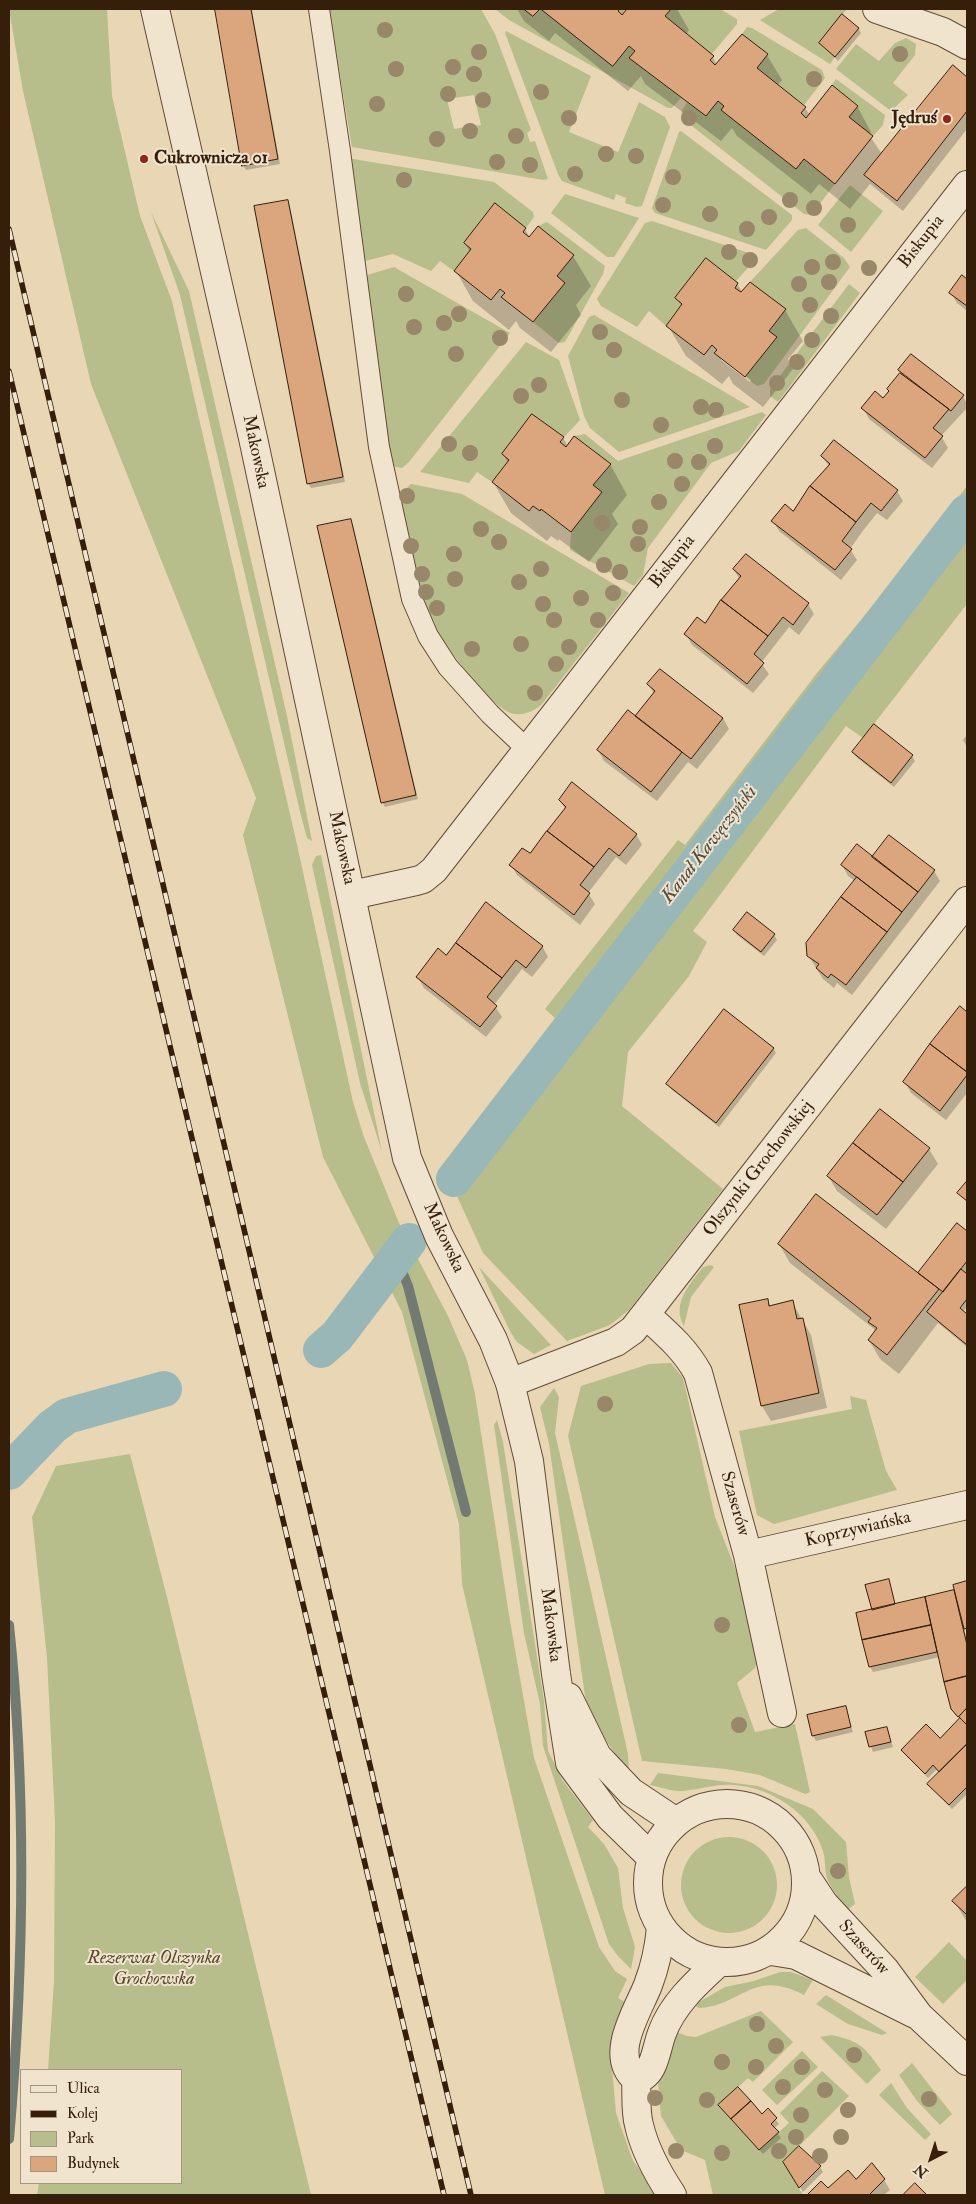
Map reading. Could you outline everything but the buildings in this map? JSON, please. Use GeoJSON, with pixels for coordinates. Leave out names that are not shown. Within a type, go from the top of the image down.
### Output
{"type":"FeatureCollection","features":[{"type":"Feature","properties":{"kind":"street","name":"Makowska"},"geometry":{"type":"LineString","coordinates":[[155,9],[253,438],[407,1158],[439,1236],[493,1340],[510,1383],[529,1460],[556,1674],[570,1763],[610,1817],[651,1858]]}},
{"type":"Feature","properties":{"kind":"street"},"geometry":{"type":"LineString","coordinates":[[877,9],[943,32],[967,45]]}},
{"type":"Feature","properties":{"kind":"street","name":"Biskupia"},"geometry":{"type":"LineString","coordinates":[[352,895],[416,882],[429,874],[967,185]]}},
{"type":"Feature","properties":{"kind":"street","name":"Olszynki Grochowskiej"},"geometry":{"type":"LineString","coordinates":[[510,1383],[616,1342],[633,1330],[967,901]]}},
{"type":"Feature","properties":{"kind":"street","name":"Szaserów"},"geometry":{"type":"LineString","coordinates":[[646,1315],[690,1357],[698,1373],[748,1555],[782,1713]]}},
{"type":"Feature","properties":{"kind":"street","name":"Koprzywiańska"},"geometry":{"type":"LineString","coordinates":[[748,1555],[967,1505]]}},
{"type":"Feature","properties":{"kind":"street","name":"Makowska"},"geometry":{"type":"LineString","coordinates":[[556,1674],[597,1756],[631,1792],[676,1822]]}},
{"type":"Feature","properties":{"kind":"street"},"geometry":{"type":"LineString","coordinates":[[727,1803],[754,1808],[778,1822],[796,1843],[808,1880],[804,1907],[791,1931],[771,1951],[749,1960],[718,1963],[688,1954],[661,1928],[648,1894],[651,1858],[661,1838],[676,1822],[700,1808],[727,1803]]}},
{"type":"Feature","properties":{"kind":"street","name":"Szaserów"},"geometry":{"type":"LineString","coordinates":[[808,1880],[824,1904],[885,1970],[919,2016],[967,2061]]}},
{"type":"Feature","properties":{"kind":"street"},"geometry":{"type":"LineString","coordinates":[[661,1928],[658,1955],[648,1986],[634,2017],[625,2047],[627,2067],[636,2078],[638,2124],[651,2159],[672,2195]]}},
{"type":"Feature","properties":{"kind":"street","name":"Szaserów"},"geometry":{"type":"LineString","coordinates":[[771,1951],[796,1955],[919,2016]]}},
{"type":"Feature","properties":{"kind":"street"},"geometry":{"type":"LineString","coordinates":[[636,2078],[642,2078],[650,2070],[662,2031],[680,2002],[718,1963]]}},
{"type":"Feature","properties":{"kind":"lane"},"geometry":{"type":"LineString","coordinates":[[319,9],[379,446],[412,598],[428,636],[448,667],[490,714],[527,749]]}},
{"type":"Feature","properties":{"kind":"green space"},"geometry":{"type":"Polygon","coordinates":[[[9,9],[107,9],[112,96],[140,216],[172,301],[298,849],[353,1102],[364,1137],[399,1223],[448,1316],[467,1360],[475,1394],[509,1615],[534,1758],[599,1947],[615,1971],[627,1979],[618,1998],[628,2004],[611,2057],[616,2113],[633,2161],[660,2195],[605,2195],[462,1584],[459,1524],[402,1312],[323,1157],[243,835],[256,798],[91,384],[23,91],[9,9]]]}},
{"type":"Feature","properties":{"kind":"green space"},"geometry":{"type":"Polygon","coordinates":[[[329,9],[481,9],[495,34],[531,130],[527,133],[530,142],[535,141],[548,179],[543,180],[352,147],[329,9]],[[474,95],[447,99],[454,129],[481,125],[474,95]]]}},
{"type":"Feature","properties":{"kind":"green space"},"geometry":{"type":"Polygon","coordinates":[[[495,9],[524,9],[533,16],[541,9],[613,66],[629,46],[635,51],[629,58],[681,98],[672,108],[668,108],[509,20],[495,9]]]}},
{"type":"Feature","properties":{"kind":"green space"},"geometry":{"type":"Polygon","coordinates":[[[671,9],[720,9],[737,19],[737,24],[711,55],[665,16],[671,9]]]}},
{"type":"Feature","properties":{"kind":"green space"},"geometry":{"type":"Polygon","coordinates":[[[779,9],[847,9],[819,43],[835,57],[830,64],[760,20],[779,9]]]}},
{"type":"Feature","properties":{"kind":"green space"},"geometry":{"type":"Polygon","coordinates":[[[747,27],[752,28],[822,70],[825,78],[804,105],[757,68],[768,54],[742,34],[747,27]]]}},
{"type":"Feature","properties":{"kind":"green space"},"geometry":{"type":"Polygon","coordinates":[[[506,31],[591,76],[569,132],[618,152],[639,102],[665,117],[670,127],[642,206],[637,207],[625,203],[626,198],[616,194],[614,200],[562,181],[505,33],[506,31]]]}},
{"type":"Feature","properties":{"kind":"green space"},"geometry":{"type":"Polygon","coordinates":[[[906,38],[916,44],[915,55],[893,83],[908,95],[891,111],[836,69],[856,44],[879,61],[895,43],[906,38]]]}},
{"type":"Feature","properties":{"kind":"green space"},"geometry":{"type":"Polygon","coordinates":[[[836,79],[885,115],[883,125],[873,136],[849,117],[857,106],[832,85],[836,79]]]}},
{"type":"Feature","properties":{"kind":"green space"},"geometry":{"type":"Polygon","coordinates":[[[718,101],[724,106],[721,110],[796,169],[804,159],[835,184],[811,215],[804,214],[682,117],[681,112],[687,102],[706,116],[718,101]]]}},
{"type":"Feature","properties":{"kind":"green space"},"geometry":{"type":"Polygon","coordinates":[[[681,131],[792,215],[792,220],[766,250],[655,213],[652,208],[679,132],[681,131]]]}},
{"type":"Feature","properties":{"kind":"green space"},"geometry":{"type":"Polygon","coordinates":[[[347,158],[494,182],[533,212],[534,217],[526,228],[495,204],[464,243],[471,249],[454,271],[440,261],[431,271],[393,254],[361,262],[347,158]]]}},
{"type":"Feature","properties":{"kind":"green space"},"geometry":{"type":"Polygon","coordinates":[[[850,185],[883,211],[851,252],[818,225],[850,185]]]}},
{"type":"Feature","properties":{"kind":"green space"},"geometry":{"type":"Polygon","coordinates":[[[565,194],[639,218],[614,257],[607,257],[551,213],[565,194]]]}},
{"type":"Feature","properties":{"kind":"green space"},"geometry":{"type":"Polygon","coordinates":[[[151,212],[189,291],[287,716],[312,841],[307,838],[301,816],[180,295],[151,212]]]}},
{"type":"Feature","properties":{"kind":"green space"},"geometry":{"type":"Polygon","coordinates":[[[652,221],[755,255],[756,259],[736,281],[706,258],[676,298],[682,304],[666,326],[649,311],[637,327],[601,306],[597,299],[645,223],[652,221]]]}},
{"type":"Feature","properties":{"kind":"green space"},"geometry":{"type":"Polygon","coordinates":[[[547,222],[605,266],[603,274],[565,342],[559,343],[533,322],[564,283],[557,276],[574,255],[538,226],[547,222]]]}},
{"type":"Feature","properties":{"kind":"green space"},"geometry":{"type":"Polygon","coordinates":[[[806,228],[844,258],[850,267],[764,384],[757,386],[745,377],[776,338],[769,331],[786,309],[750,282],[798,230],[806,228]]]}},
{"type":"Feature","properties":{"kind":"green space"},"geometry":{"type":"Polygon","coordinates":[[[394,267],[510,333],[409,462],[402,468],[392,466],[387,460],[364,276],[394,267]]]}},
{"type":"Feature","properties":{"kind":"green space"},"geometry":{"type":"Polygon","coordinates":[[[849,284],[860,293],[778,402],[770,396],[770,389],[849,284]]]}},
{"type":"Feature","properties":{"kind":"green space"},"geometry":{"type":"Polygon","coordinates":[[[594,315],[750,407],[619,452],[590,428],[584,416],[568,356],[589,317],[594,315]]]}},
{"type":"Feature","properties":{"kind":"green space"},"geometry":{"type":"Polygon","coordinates":[[[526,342],[559,360],[580,420],[564,437],[532,414],[502,454],[509,460],[492,482],[477,472],[469,483],[420,472],[526,342]]]}},
{"type":"Feature","properties":{"kind":"green space"},"geometry":{"type":"Polygon","coordinates":[[[762,412],[766,415],[739,451],[711,463],[648,548],[643,575],[634,586],[570,550],[571,532],[601,493],[593,485],[610,464],[574,436],[585,434],[618,461],[762,412]]]}},
{"type":"Feature","properties":{"kind":"green space"},"geometry":{"type":"Polygon","coordinates":[[[411,484],[462,494],[629,593],[542,704],[533,711],[514,714],[504,710],[493,701],[468,674],[437,630],[419,589],[397,514],[399,500],[411,484]]]}},
{"type":"Feature","properties":{"kind":"green space"},"geometry":{"type":"Polygon","coordinates":[[[967,486],[967,604],[863,738],[846,726],[693,931],[707,942],[689,976],[628,1052],[622,1106],[723,1189],[629,1310],[610,1325],[567,1341],[483,1253],[456,1194],[447,1164],[557,1020],[545,1009],[678,840],[685,845],[817,673],[909,562],[967,486]]]}},
{"type":"Feature","properties":{"kind":"green space"},"geometry":{"type":"Polygon","coordinates":[[[321,855],[382,1152],[360,1083],[312,865],[316,856],[321,855]]]}},
{"type":"Feature","properties":{"kind":"green space"},"geometry":{"type":"Polygon","coordinates":[[[711,1265],[714,1267],[691,1297],[684,1326],[680,1310],[684,1295],[703,1267],[711,1265]]]}},
{"type":"Feature","properties":{"kind":"green space"},"geometry":{"type":"Polygon","coordinates":[[[479,1267],[551,1345],[534,1354],[517,1342],[479,1267]]]}},
{"type":"Feature","properties":{"kind":"green space"},"geometry":{"type":"Polygon","coordinates":[[[671,1363],[683,1378],[715,1517],[737,1573],[759,1655],[755,1668],[737,1683],[755,1732],[795,1724],[810,1792],[805,1794],[760,1775],[726,1769],[642,1761],[568,1436],[581,1386],[649,1364],[671,1363]]]}},
{"type":"Feature","properties":{"kind":"green space"},"geometry":{"type":"Polygon","coordinates":[[[554,1388],[559,1397],[555,1433],[628,1754],[629,1770],[605,1738],[586,1703],[549,1444],[540,1407],[554,1388]]]}},
{"type":"Feature","properties":{"kind":"green space"},"geometry":{"type":"Polygon","coordinates":[[[850,1396],[866,1400],[886,1471],[897,1490],[774,1524],[757,1515],[739,1431],[852,1409],[850,1396]]]}},
{"type":"Feature","properties":{"kind":"green space"},"geometry":{"type":"Polygon","coordinates":[[[497,1420],[503,1442],[544,1701],[548,1751],[563,1781],[593,1820],[588,1827],[604,1844],[618,1868],[623,1908],[635,1947],[631,1969],[609,1944],[543,1746],[540,1704],[524,1633],[494,1425],[497,1420]]]}},
{"type":"Feature","properties":{"kind":"green space","name":"Rezerwat Olszynka Grochowska"},"geometry":{"type":"Polygon","coordinates":[[[130,1454],[166,1593],[311,2195],[37,2195],[39,2184],[182,2184],[182,2069],[48,2069],[54,1982],[55,1821],[47,1657],[32,1517],[56,1466],[130,1454]]]}},
{"type":"Feature","properties":{"kind":"green space"},"geometry":{"type":"Polygon","coordinates":[[[658,1773],[758,1786],[813,1809],[846,1842],[849,1877],[855,1904],[847,1910],[830,1885],[823,1851],[817,1837],[809,1825],[788,1804],[761,1791],[733,1785],[680,1791],[650,1785],[658,1773]]]}},
{"type":"Feature","properties":{"kind":"green space"},"geometry":{"type":"Polygon","coordinates":[[[729,1837],[747,1841],[763,1851],[773,1867],[777,1885],[773,1903],[763,1919],[747,1929],[729,1933],[711,1929],[695,1919],[685,1903],[681,1885],[685,1867],[695,1851],[711,1841],[729,1837]]]}},
{"type":"Feature","properties":{"kind":"green space"},"geometry":{"type":"Polygon","coordinates":[[[949,1942],[967,1961],[967,1980],[943,2004],[915,1977],[949,1942]]]}},
{"type":"Feature","properties":{"kind":"green space"},"geometry":{"type":"Polygon","coordinates":[[[780,1972],[791,1972],[813,1980],[804,1995],[772,1985],[760,1986],[714,2005],[699,2008],[694,2005],[725,1987],[754,1981],[780,1972]]]}},
{"type":"Feature","properties":{"kind":"green space"},"geometry":{"type":"Polygon","coordinates":[[[826,1995],[887,2033],[882,2035],[848,2024],[816,2004],[826,1995]]]}},
{"type":"Feature","properties":{"kind":"green space"},"geometry":{"type":"Polygon","coordinates":[[[761,2011],[793,2042],[753,2082],[748,2078],[719,2105],[759,2150],[789,2123],[780,2113],[822,2071],[849,2096],[783,2162],[803,2195],[713,2195],[705,2160],[681,2150],[661,2116],[658,2082],[673,2031],[696,2037],[761,2011]]]}},
{"type":"Feature","properties":{"kind":"green space"},"geometry":{"type":"Polygon","coordinates":[[[832,2035],[850,2040],[861,2046],[881,2070],[867,2084],[820,2037],[832,2035]]]}},
{"type":"Feature","properties":{"kind":"green space"},"geometry":{"type":"Polygon","coordinates":[[[802,2051],[818,2067],[777,2105],[762,2090],[802,2051]]]}},
{"type":"Feature","properties":{"kind":"green space"},"geometry":{"type":"Polygon","coordinates":[[[912,2063],[952,2114],[940,2125],[917,2101],[899,2075],[912,2063]]]}},
{"type":"Feature","properties":{"kind":"green space"},"geometry":{"type":"Polygon","coordinates":[[[891,2083],[907,2108],[931,2134],[925,2140],[879,2095],[891,2083]]]}},
{"type":"Feature","properties":{"kind":"waterway","name":"Kanał Kawęczyński"},"geometry":{"type":"LineString","coordinates":[[454,1179],[967,512]]}},
{"type":"Feature","properties":{"kind":"waterway","name":"Kanał Kawęczyński"},"geometry":{"type":"LineString","coordinates":[[321,1350],[337,1336],[409,1241]]}},
{"type":"Feature","properties":{"kind":"waterway"},"geometry":{"type":"LineString","coordinates":[[392,1264],[402,1271],[408,1286],[466,1512]]}},
{"type":"Feature","properties":{"kind":"waterway","name":"Kanał Kawęczyński"},"geometry":{"type":"LineString","coordinates":[[9,1472],[52,1427],[67,1416],[164,1389]]}},
{"type":"Feature","properties":{"kind":"waterway"},"geometry":{"type":"LineString","coordinates":[[9,1625],[19,1753],[21,1818],[18,2011],[9,2139]]}},
{"type":"Feature","properties":{"kind":"railway"},"geometry":{"type":"LineString","coordinates":[[9,229],[471,2195]]}},
{"type":"Feature","properties":{"kind":"railway"},"geometry":{"type":"LineString","coordinates":[[9,371],[444,2195]]}},
{"type":"Feature","properties":{"kind":"place","name":"Jędruś"},"geometry":{"type":"Point","coordinates":[947,119]}},
{"type":"Feature","properties":{"kind":"place","name":"Cukrownicza 01"},"geometry":{"type":"Point","coordinates":[144,159]}}]}
